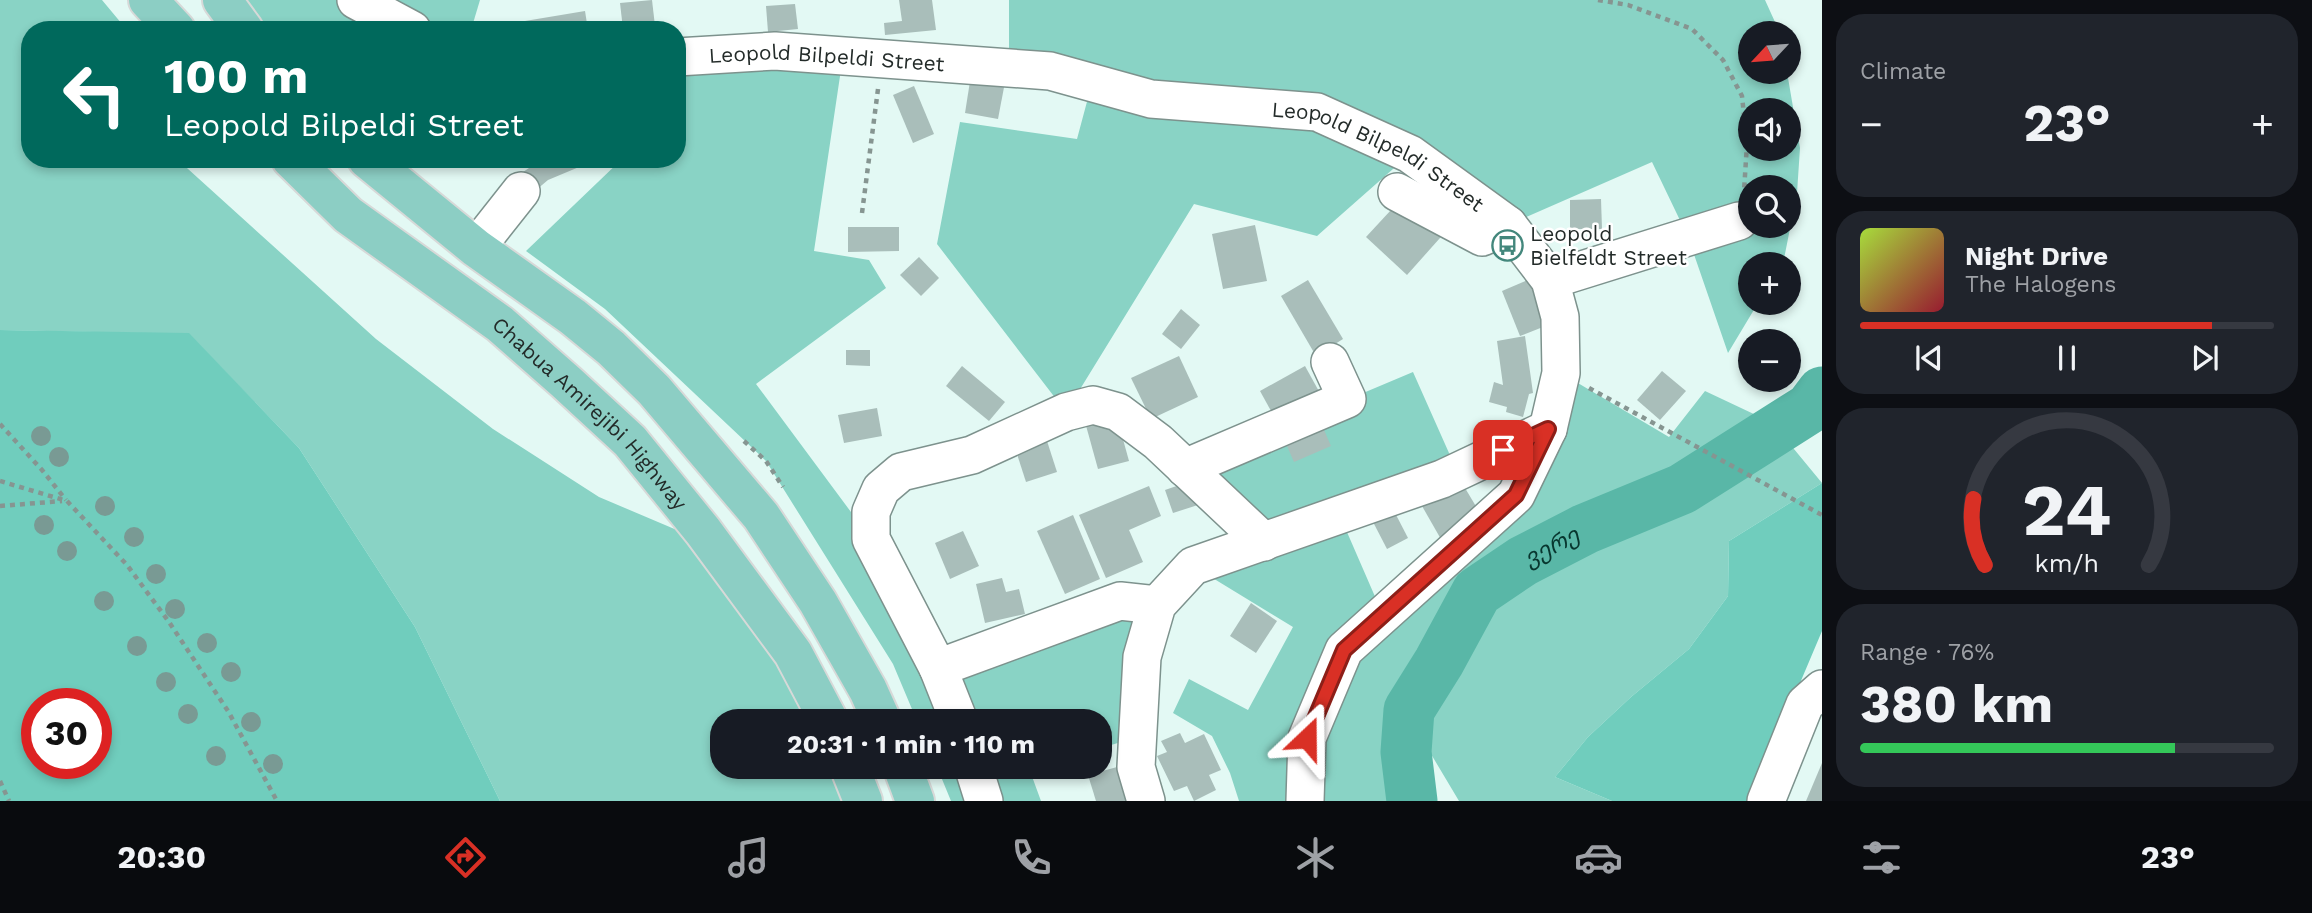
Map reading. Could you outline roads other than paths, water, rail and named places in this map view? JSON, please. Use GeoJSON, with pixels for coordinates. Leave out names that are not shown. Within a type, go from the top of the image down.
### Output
{"type":"FeatureCollection","features":[{"type":"Feature","properties":{"kind":"main road"},"geometry":{"type":"LineString","coordinates":[[148,0],[168,21]]}},
{"type":"Feature","properties":{"kind":"main road"},"geometry":{"type":"LineString","coordinates":[[222,0],[237,21]]}},
{"type":"Feature","properties":{"kind":"main road","name":"Chabua Amirejibi Highway"},"geometry":{"type":"LineString","coordinates":[[299,168],[348,215],[500,324],[630,441],[703,531],[793,653],[823,709]]}},
{"type":"Feature","properties":{"kind":"main road"},"geometry":{"type":"LineString","coordinates":[[378,168],[476,248],[573,317],[611,348],[671,410],[761,516],[818,602],[877,709]]}},
{"type":"Feature","properties":{"kind":"main road"},"geometry":{"type":"LineString","coordinates":[[854,779],[863,801]]}},
{"type":"Feature","properties":{"kind":"main road"},"geometry":{"type":"LineString","coordinates":[[907,779],[915,801]]}},
{"type":"Feature","properties":{"kind":"street"},"geometry":{"type":"LineString","coordinates":[[356,0],[395,21]]}},
{"type":"Feature","properties":{"kind":"street","name":"Leopold Bilpeldi Street"},"geometry":{"type":"LineString","coordinates":[[686,56],[775,51],[1050,71],[1151,99],[1317,112],[1410,154],[1508,225],[1550,280],[1560,317],[1561,373],[1548,429],[1516,495],[1344,650],[1307,738],[1305,801]]}},
{"type":"Feature","properties":{"kind":"street"},"geometry":{"type":"LineString","coordinates":[[476,248],[521,191]]}},
{"type":"Feature","properties":{"kind":"street"},"geometry":{"type":"LineString","coordinates":[[1396,192],[1482,237],[1508,225]]}},
{"type":"Feature","properties":{"kind":"street"},"geometry":{"type":"LineString","coordinates":[[1550,280],[1738,221]]}},
{"type":"Feature","properties":{"kind":"street"},"geometry":{"type":"LineString","coordinates":[[1185,468],[1347,399],[1330,362]]}},
{"type":"Feature","properties":{"kind":"street"},"geometry":{"type":"LineString","coordinates":[[954,709],[938,668],[871,539],[871,512],[881,489],[901,472],[972,455],[1066,412],[1093,405],[1118,412],[1158,442],[1264,542]]}},
{"type":"Feature","properties":{"kind":"street"},"geometry":{"type":"LineString","coordinates":[[1146,801],[1136,767],[1142,657],[1157,605],[1193,566],[1442,479],[1548,429]]}},
{"type":"Feature","properties":{"kind":"street"},"geometry":{"type":"LineString","coordinates":[[938,668],[1120,601],[1157,605]]}},
{"type":"Feature","properties":{"kind":"street"},"geometry":{"type":"LineString","coordinates":[[1766,801],[1805,704],[1822,689]]}},
{"type":"Feature","properties":{"kind":"street"},"geometry":{"type":"LineString","coordinates":[[977,779],[984,801]]}},
{"type":"Feature","properties":{"kind":"waterway","name":"ვერე"},"geometry":{"type":"LineString","coordinates":[[1412,801],[1406,752],[1409,710],[1477,592],[1523,561],[1585,529],[1682,489],[1810,408],[1822,392]]}},
{"type":"Feature","properties":{"kind":"place","name":"Leopold Bielfeldt Street"},"geometry":{"type":"Point","coordinates":[1507,245]}}]}
